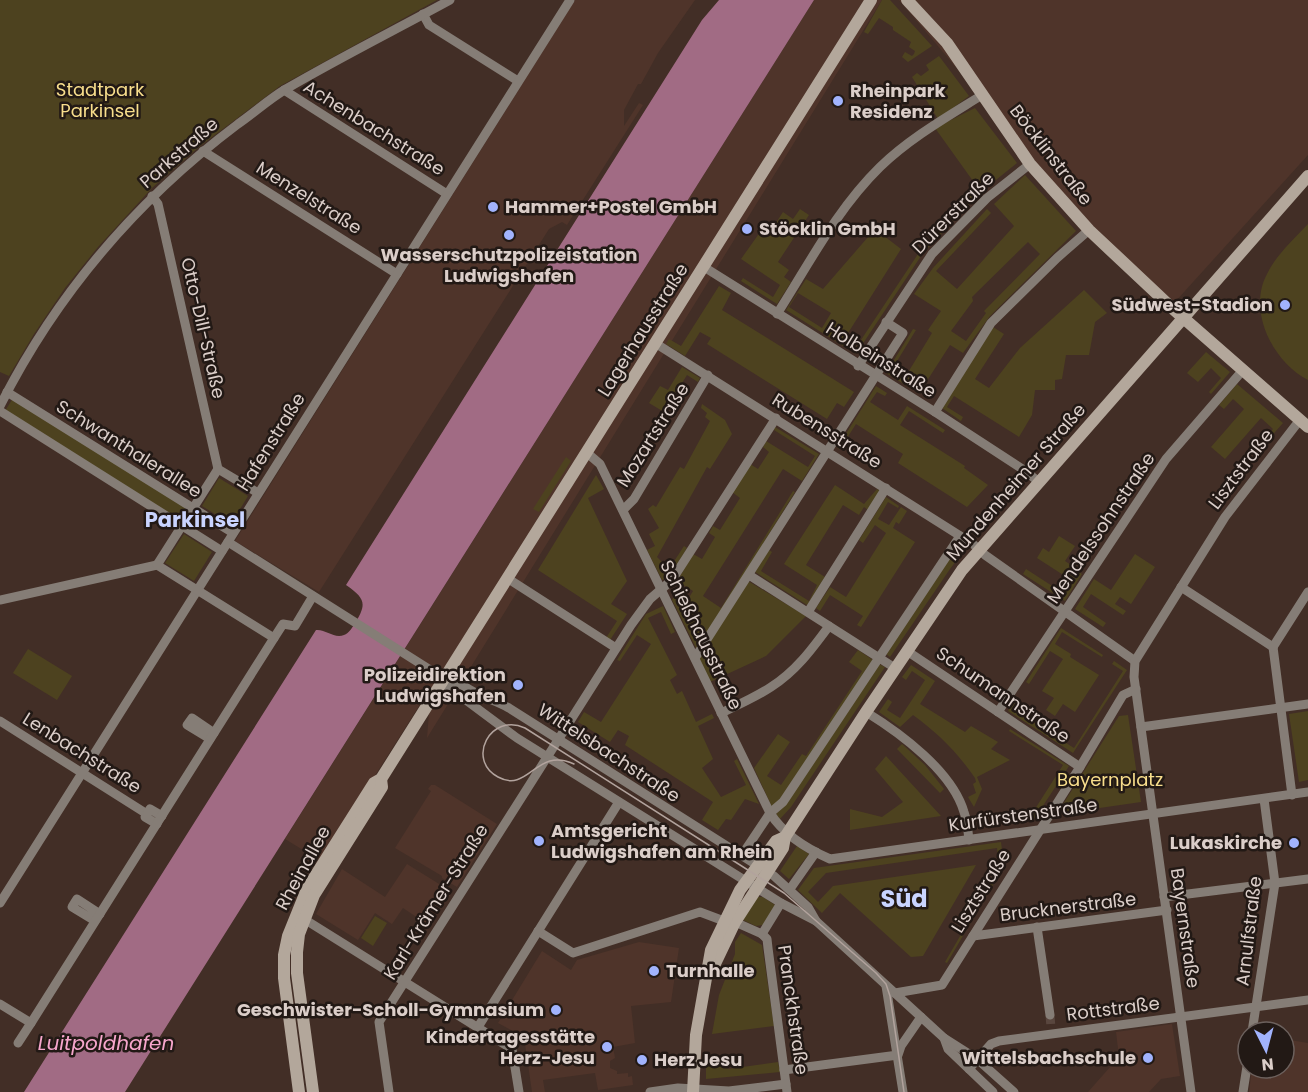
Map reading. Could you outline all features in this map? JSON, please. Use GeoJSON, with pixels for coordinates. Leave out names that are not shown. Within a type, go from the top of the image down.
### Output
{"type":"FeatureCollection","features":[{"type":"Feature","properties":{"kind":"street","name":"Parkstraße"},"geometry":{"type":"LineString","coordinates":[[0,408],[22,363],[69,293],[102,251],[152,196],[203,151],[284,90],[450,0]]}},
{"type":"Feature","properties":{"kind":"street","name":"Hafenstraße"},"geometry":{"type":"LineString","coordinates":[[0,903],[570,0]]}},
{"type":"Feature","properties":{"kind":"street","name":"Lagerhausstraße"},"geometry":{"type":"LineString","coordinates":[[443,678],[871,0]]}},
{"type":"Feature","properties":{"kind":"street","name":"Böcklinstraße"},"geometry":{"type":"LineString","coordinates":[[907,0],[947,43],[1030,164],[1089,230],[1303,424]]}},
{"type":"Feature","properties":{"kind":"street"},"geometry":{"type":"LineString","coordinates":[[423,14],[429,25],[518,81]]}},
{"type":"Feature","properties":{"kind":"street","name":"Achenbachstraße"},"geometry":{"type":"LineString","coordinates":[[284,90],[447,194]]}},
{"type":"Feature","properties":{"kind":"street"},"geometry":{"type":"LineString","coordinates":[[777,314],[844,208],[880,167],[907,143],[982,95]]}},
{"type":"Feature","properties":{"kind":"street","name":"Menzelstraße"},"geometry":{"type":"LineString","coordinates":[[203,151],[397,274]]}},
{"type":"Feature","properties":{"kind":"street","name":"Dürerstraße"},"geometry":{"type":"LineString","coordinates":[[858,366],[932,254],[987,198],[1030,164]]}},
{"type":"Feature","properties":{"kind":"street","name":"Mundenheimer Straße"},"geometry":{"type":"LineString","coordinates":[[693,1091],[696,1035],[708,972],[714,966],[726,920],[763,869],[776,841],[786,835],[962,570],[1308,176]]}},
{"type":"Feature","properties":{"kind":"street","name":"Otto-Dill-Straße"},"geometry":{"type":"LineString","coordinates":[[152,196],[158,204],[218,469]]}},
{"type":"Feature","properties":{"kind":"street"},"geometry":{"type":"LineString","coordinates":[[935,412],[991,323],[1089,230]]}},
{"type":"Feature","properties":{"kind":"street","name":"Holbeinstraße"},"geometry":{"type":"LineString","coordinates":[[704,267],[858,366],[935,412],[1039,482]]}},
{"type":"Feature","properties":{"kind":"street"},"geometry":{"type":"LineString","coordinates":[[694,658],[903,333],[886,322]]}},
{"type":"Feature","properties":{"kind":"street","name":"Rubensstraße"},"geometry":{"type":"LineString","coordinates":[[655,343],[960,536],[1135,661]]}},
{"type":"Feature","properties":{"kind":"street","name":"Mendelssohnstraße"},"geometry":{"type":"LineString","coordinates":[[998,712],[1166,459],[1242,370]]}},
{"type":"Feature","properties":{"kind":"street","name":"Mozartstraße"},"geometry":{"type":"LineString","coordinates":[[623,510],[634,499],[708,375]]}},
{"type":"Feature","properties":{"kind":"street","name":"Schwanthalerallee"},"geometry":{"type":"LineString","coordinates":[[7,392],[233,533]]}},
{"type":"Feature","properties":{"kind":"street","name":"Schwanthalerallee"},"geometry":{"type":"LineString","coordinates":[[0,408],[182,525],[313,596],[443,678]]}},
{"type":"Feature","properties":{"kind":"street","name":"Karl-Krämer-Straße"},"geometry":{"type":"LineString","coordinates":[[389,1092],[379,1022],[641,609],[672,580],[776,418]]}},
{"type":"Feature","properties":{"kind":"street","name":"Lisztstraße"},"geometry":{"type":"LineString","coordinates":[[1135,661],[1225,517],[1303,424]]}},
{"type":"Feature","properties":{"kind":"street","name":"Schießhausstraße"},"geometry":{"type":"LineString","coordinates":[[586,452],[600,464],[770,813],[786,835],[816,852]]}},
{"type":"Feature","properties":{"kind":"street"},"geometry":{"type":"LineString","coordinates":[[0,600],[157,565],[218,469],[258,494]]}},
{"type":"Feature","properties":{"kind":"street"},"geometry":{"type":"LineString","coordinates":[[808,612],[886,488]]}},
{"type":"Feature","properties":{"kind":"street","name":"Mundenheimer Straße"},"geometry":{"type":"LineString","coordinates":[[742,855],[770,813],[783,802],[960,536]]}},
{"type":"Feature","properties":{"kind":"street"},"geometry":{"type":"LineString","coordinates":[[157,565],[274,638]]}},
{"type":"Feature","properties":{"kind":"street"},"geometry":{"type":"LineString","coordinates":[[748,575],[895,668]]}},
{"type":"Feature","properties":{"kind":"street"},"geometry":{"type":"LineString","coordinates":[[507,578],[616,648]]}},
{"type":"Feature","properties":{"kind":"street"},"geometry":{"type":"LineString","coordinates":[[1181,587],[1273,647]]}},
{"type":"Feature","properties":{"kind":"street"},"geometry":{"type":"LineString","coordinates":[[1292,795],[1273,647],[1308,592]]}},
{"type":"Feature","properties":{"kind":"street"},"geometry":{"type":"LineString","coordinates":[[18,1043],[283,624],[295,626],[313,596]]}},
{"type":"Feature","properties":{"kind":"street"},"geometry":{"type":"LineString","coordinates":[[721,713],[771,688],[786,676],[809,654],[829,626]]}},
{"type":"Feature","properties":{"kind":"street","name":"Schumannstraße"},"geometry":{"type":"LineString","coordinates":[[907,651],[1080,767]]}},
{"type":"Feature","properties":{"kind":"street","name":"Bayernstraße"},"geometry":{"type":"LineString","coordinates":[[1135,661],[1136,689],[1152,814],[1191,1092]]}},
{"type":"Feature","properties":{"kind":"street","name":"Wittelsbachstraße"},"geometry":{"type":"LineString","coordinates":[[816,921],[808,907],[790,889],[742,855],[496,700],[473,692],[450,678],[443,678],[447,686],[485,716],[547,757],[781,903],[816,921],[944,1038],[981,1055],[1014,1092]]}},
{"type":"Feature","properties":{"kind":"street","name":"Rheinallee"},"geometry":{"type":"LineString","coordinates":[[299,1092],[285,992],[284,955],[298,907],[329,862],[374,783],[381,779],[443,678]]}},
{"type":"Feature","properties":{"kind":"street","name":"Lisztstraße"},"geometry":{"type":"LineString","coordinates":[[895,993],[942,985],[1123,695],[1136,689]]}},
{"type":"Feature","properties":{"kind":"street"},"geometry":{"type":"LineString","coordinates":[[485,716],[487,706],[496,700]]}},
{"type":"Feature","properties":{"kind":"street"},"geometry":{"type":"LineString","coordinates":[[1141,728],[1308,704]]}},
{"type":"Feature","properties":{"kind":"street"},"geometry":{"type":"LineString","coordinates":[[866,712],[902,736],[937,768],[964,810],[969,840]]}},
{"type":"Feature","properties":{"kind":"street","name":"Lenbachstraße"},"geometry":{"type":"LineString","coordinates":[[0,721],[147,813],[145,817],[159,820]]}},
{"type":"Feature","properties":{"kind":"street","name":"Kurfürstenstraße"},"geometry":{"type":"LineString","coordinates":[[816,852],[830,859],[1308,792]]}},
{"type":"Feature","properties":{"kind":"street","name":"Arnulfstraße"},"geometry":{"type":"LineString","coordinates":[[1254,1020],[1275,883],[1264,799]]}},
{"type":"Feature","properties":{"kind":"street"},"geometry":{"type":"LineString","coordinates":[[478,1027],[619,802]]}},
{"type":"Feature","properties":{"kind":"street"},"geometry":{"type":"LineString","coordinates":[[790,889],[816,852]]}},
{"type":"Feature","properties":{"kind":"street","name":"Rheinallee"},"geometry":{"type":"LineString","coordinates":[[313,1092],[297,973],[297,946],[304,919],[329,862]]}},
{"type":"Feature","properties":{"kind":"street"},"geometry":{"type":"LineString","coordinates":[[1164,897],[1308,879]]}},
{"type":"Feature","properties":{"kind":"street"},"geometry":{"type":"LineString","coordinates":[[538,931],[573,953],[700,912],[762,934],[781,903]]}},
{"type":"Feature","properties":{"kind":"street","name":"Brucknerstraße"},"geometry":{"type":"LineString","coordinates":[[973,936],[1167,910]]}},
{"type":"Feature","properties":{"kind":"street"},"geometry":{"type":"LineString","coordinates":[[304,919],[512,1048],[519,1092]]}},
{"type":"Feature","properties":{"kind":"street"},"geometry":{"type":"LineString","coordinates":[[1037,927],[1050,1015]]}},
{"type":"Feature","properties":{"kind":"street","name":"Pranckhstraße"},"geometry":{"type":"LineString","coordinates":[[762,934],[767,939],[786,1088]]}},
{"type":"Feature","properties":{"kind":"street"},"geometry":{"type":"LineString","coordinates":[[886,984],[903,1092]]}},
{"type":"Feature","properties":{"kind":"street","name":"Rottstraße"},"geometry":{"type":"LineString","coordinates":[[981,1055],[991,1044],[999,1041],[1052,1031],[1308,1000]]}},
{"type":"Feature","properties":{"kind":"street"},"geometry":{"type":"LineString","coordinates":[[0,1004],[31,1023]]}},
{"type":"Feature","properties":{"kind":"street"},"geometry":{"type":"LineString","coordinates":[[898,1055],[901,1046],[921,1017]]}},
{"type":"Feature","properties":{"kind":"street","name":"Wittelsbachstraße"},"geometry":{"type":"LineString","coordinates":[[944,1038],[948,1049],[993,1092]]}},
{"type":"Feature","properties":{"kind":"street"},"geometry":{"type":"LineString","coordinates":[[784,1070],[898,1055]]}},
{"type":"Feature","properties":{"kind":"street"},"geometry":{"type":"LineString","coordinates":[[969,1070],[981,1055]]}},
{"type":"Feature","properties":{"kind":"street"},"geometry":{"type":"LineString","coordinates":[[650,1092],[678,1088],[693,1091],[729,1091],[786,1088]]}},
{"type":"Feature","properties":{"kind":"shaded area"},"geometry":{"type":"Polygon","coordinates":[[[575,0],[695,0],[658,53],[641,84],[638,84],[624,110],[624,126],[639,103],[643,105],[567,225],[562,222],[549,229],[319,592],[235,541],[575,0]]]}},
{"type":"Feature","properties":{"kind":"shaded area"},"geometry":{"type":"Polygon","coordinates":[[[814,0],[882,0],[427,738],[431,687],[321,861],[285,839],[814,0]]]}},
{"type":"Feature","properties":{"kind":"shaded area"},"geometry":{"type":"Polygon","coordinates":[[[899,0],[1308,0],[1308,155],[1175,302],[1108,247],[899,0]]]}},
{"type":"Feature","properties":{"kind":"shaded area"},"geometry":{"type":"Polygon","coordinates":[[[431,785],[435,785],[497,824],[457,887],[395,848],[431,791],[428,789],[431,785]]]}},
{"type":"Feature","properties":{"kind":"shaded area"},"geometry":{"type":"Polygon","coordinates":[[[407,864],[452,892],[430,926],[403,908],[392,924],[375,913],[358,940],[316,914],[342,869],[385,897],[407,864]]]}},
{"type":"Feature","properties":{"kind":"shaded area"},"geometry":{"type":"Polygon","coordinates":[[[639,942],[679,948],[671,1002],[631,1006],[635,1043],[613,1047],[615,1058],[610,1061],[610,1068],[617,1071],[617,1074],[628,1073],[628,1077],[632,1076],[633,1085],[598,1090],[595,1073],[543,1080],[545,1092],[532,1092],[524,1037],[498,1023],[542,951],[571,970],[577,960],[639,942]]]}},
{"type":"Feature","properties":{"kind":"shaded area","name":"Wittelsbachschule"},"geometry":{"type":"Polygon","coordinates":[[[1172,1024],[1180,1076],[1161,1079],[1149,1092],[1088,1092],[1119,1057],[1116,1032],[1172,1024]]]}},
{"type":"Feature","properties":{"kind":"shaded area"},"geometry":{"type":"Polygon","coordinates":[[[1296,1041],[1308,1043],[1308,1092],[1249,1092],[1250,1080],[1296,1080],[1296,1041]]]}},
{"type":"Feature","properties":{"kind":"green space","name":"Stadtpark Parkinsel"},"geometry":{"type":"Polygon","coordinates":[[[0,0],[437,0],[280,86],[199,147],[152,188],[98,247],[65,288],[9,376],[0,372],[0,0]]]}},
{"type":"Feature","properties":{"kind":"green space"},"geometry":{"type":"Polygon","coordinates":[[[882,0],[890,0],[932,46],[908,62],[902,57],[905,52],[912,56],[915,51],[909,47],[911,42],[893,30],[893,27],[879,18],[868,34],[864,32],[882,0]]]}},
{"type":"Feature","properties":{"kind":"green space"},"geometry":{"type":"Polygon","coordinates":[[[939,56],[969,96],[938,119],[912,77],[917,73],[921,76],[929,70],[926,65],[939,56]]]}},
{"type":"Feature","properties":{"kind":"green space"},"geometry":{"type":"Polygon","coordinates":[[[975,108],[1017,163],[981,192],[925,251],[921,248],[978,188],[935,128],[975,108]]]}},
{"type":"Feature","properties":{"kind":"green space"},"geometry":{"type":"Polygon","coordinates":[[[1025,175],[1076,231],[990,316],[963,353],[950,345],[923,387],[914,381],[910,388],[886,373],[913,329],[916,330],[891,371],[904,379],[932,333],[928,330],[941,311],[914,294],[933,268],[987,209],[991,213],[936,271],[957,289],[1014,226],[994,204],[1025,175]],[[1028,242],[972,297],[973,301],[951,331],[966,341],[986,313],[984,311],[1040,254],[1028,242]]]}},
{"type":"Feature","properties":{"kind":"green space"},"geometry":{"type":"Polygon","coordinates":[[[800,209],[809,215],[778,262],[789,270],[784,277],[791,282],[777,304],[741,281],[743,278],[773,297],[780,285],[741,259],[763,228],[770,232],[783,212],[793,219],[800,209]]]}},
{"type":"Feature","properties":{"kind":"green space","name":"Südwest-Stadion"},"geometry":{"type":"Polygon","coordinates":[[[1308,224],[1308,380],[1295,372],[1274,348],[1262,319],[1260,304],[1262,288],[1275,260],[1308,224]]]}},
{"type":"Feature","properties":{"kind":"green space"},"geometry":{"type":"Polygon","coordinates":[[[875,229],[901,249],[843,341],[855,349],[918,254],[921,256],[856,354],[786,310],[806,279],[823,289],[875,229]],[[798,293],[789,307],[822,328],[831,313],[798,293]]]}},
{"type":"Feature","properties":{"kind":"green space"},"geometry":{"type":"Polygon","coordinates":[[[719,286],[731,293],[722,310],[854,392],[844,407],[837,403],[827,419],[707,344],[711,338],[700,332],[685,356],[666,344],[669,339],[681,346],[719,286]]]}},
{"type":"Feature","properties":{"kind":"green space"},"geometry":{"type":"Polygon","coordinates":[[[1084,290],[1107,313],[1095,322],[1089,355],[1066,355],[1062,379],[1055,380],[1055,390],[1035,390],[1032,415],[1019,437],[954,396],[947,407],[963,417],[961,421],[942,408],[993,327],[1004,334],[975,379],[989,388],[1020,348],[1084,290]]]}},
{"type":"Feature","properties":{"kind":"green space"},"geometry":{"type":"Polygon","coordinates":[[[1206,352],[1230,372],[1211,394],[1209,392],[1221,378],[1211,368],[1198,382],[1187,373],[1206,352]]]}},
{"type":"Feature","properties":{"kind":"green space"},"geometry":{"type":"Polygon","coordinates":[[[682,367],[700,378],[698,382],[687,375],[664,412],[649,403],[660,386],[668,390],[682,367]]]}},
{"type":"Feature","properties":{"kind":"green space"},"geometry":{"type":"Polygon","coordinates":[[[1237,384],[1283,423],[1261,448],[1258,446],[1273,429],[1261,418],[1225,459],[1211,447],[1244,409],[1233,399],[1224,409],[1219,405],[1237,384]]]}},
{"type":"Feature","properties":{"kind":"green space"},"geometry":{"type":"Polygon","coordinates":[[[876,386],[887,393],[885,396],[877,392],[870,402],[898,420],[907,406],[945,430],[943,433],[909,411],[900,425],[965,466],[964,468],[988,485],[967,507],[898,463],[903,454],[856,424],[840,449],[837,448],[876,386]]]}},
{"type":"Feature","properties":{"kind":"green space"},"geometry":{"type":"Polygon","coordinates":[[[13,398],[186,507],[178,519],[5,411],[13,398]]]}},
{"type":"Feature","properties":{"kind":"green space"},"geometry":{"type":"Polygon","coordinates":[[[702,404],[725,420],[732,434],[710,469],[707,467],[657,557],[665,565],[666,563],[671,566],[684,546],[687,548],[670,576],[662,580],[647,550],[655,546],[649,534],[659,528],[648,509],[653,505],[656,507],[680,467],[684,469],[710,421],[705,417],[707,413],[701,408],[702,404]]]}},
{"type":"Feature","properties":{"kind":"green space"},"geometry":{"type":"Polygon","coordinates":[[[775,427],[819,454],[802,481],[783,469],[703,596],[721,608],[793,491],[795,492],[697,650],[672,600],[674,596],[685,604],[693,591],[677,581],[693,554],[702,559],[715,537],[709,533],[713,526],[720,530],[740,498],[732,492],[750,464],[758,469],[769,452],[763,447],[766,441],[808,467],[815,456],[774,430],[775,427]]]}},
{"type":"Feature","properties":{"kind":"green space"},"geometry":{"type":"Polygon","coordinates":[[[566,457],[571,461],[539,512],[533,509],[566,457]]]}},
{"type":"Feature","properties":{"kind":"green space"},"geometry":{"type":"Polygon","coordinates":[[[596,475],[604,489],[588,498],[627,581],[611,604],[627,614],[610,640],[606,638],[617,621],[538,570],[596,475]]]}},
{"type":"Feature","properties":{"kind":"green space"},"geometry":{"type":"Polygon","coordinates":[[[219,478],[248,496],[231,524],[202,506],[219,478]]]}},
{"type":"Feature","properties":{"kind":"green space"},"geometry":{"type":"Polygon","coordinates":[[[835,485],[864,504],[877,489],[880,491],[868,510],[864,507],[859,515],[843,505],[806,565],[825,577],[807,605],[755,572],[769,550],[772,552],[761,571],[809,601],[817,585],[784,564],[835,485]]]}},
{"type":"Feature","properties":{"kind":"green space"},"geometry":{"type":"Polygon","coordinates":[[[886,497],[899,506],[898,508],[888,502],[878,519],[889,525],[901,507],[907,511],[899,524],[896,522],[893,528],[915,542],[861,627],[857,625],[863,616],[830,595],[820,611],[816,608],[830,587],[846,597],[886,533],[875,525],[863,543],[859,540],[886,497]]]}},
{"type":"Feature","properties":{"kind":"green space"},"geometry":{"type":"Polygon","coordinates":[[[184,534],[212,552],[194,581],[165,563],[184,534]]]}},
{"type":"Feature","properties":{"kind":"green space"},"geometry":{"type":"Polygon","coordinates":[[[1059,536],[1075,546],[1065,561],[1071,565],[1069,570],[1082,574],[1065,601],[1023,574],[1026,569],[1063,593],[1071,580],[1037,558],[1043,548],[1049,552],[1059,536]]]}},
{"type":"Feature","properties":{"kind":"green space"},"geometry":{"type":"Polygon","coordinates":[[[962,539],[969,544],[890,657],[885,653],[962,539]]]}},
{"type":"Feature","properties":{"kind":"green space"},"geometry":{"type":"Polygon","coordinates":[[[1135,554],[1155,567],[1131,604],[1120,597],[1115,604],[1126,611],[1123,615],[1091,594],[1083,607],[1106,623],[1103,627],[1075,609],[1094,579],[1111,590],[1135,554]]]}},
{"type":"Feature","properties":{"kind":"green space"},"geometry":{"type":"Polygon","coordinates":[[[748,581],[806,616],[766,656],[710,682],[698,658],[748,581]]]}},
{"type":"Feature","properties":{"kind":"green space"},"geometry":{"type":"Polygon","coordinates":[[[663,606],[675,632],[671,634],[661,612],[648,618],[677,675],[670,680],[677,694],[682,691],[696,722],[712,714],[714,718],[698,726],[713,759],[702,768],[721,797],[746,785],[734,761],[737,759],[759,804],[745,799],[731,820],[726,819],[718,830],[702,820],[713,802],[625,745],[629,736],[618,730],[610,742],[578,722],[584,712],[601,722],[651,644],[637,635],[620,661],[617,660],[646,614],[663,606]]]}},
{"type":"Feature","properties":{"kind":"green space"},"geometry":{"type":"Polygon","coordinates":[[[1061,628],[1103,655],[1102,657],[1062,632],[1055,644],[1071,654],[1070,657],[1099,675],[1075,712],[1063,704],[1055,716],[1046,710],[1054,698],[1042,691],[1063,659],[1050,651],[1029,684],[1026,682],[1061,628]]]}},
{"type":"Feature","properties":{"kind":"green space"},"geometry":{"type":"Polygon","coordinates":[[[28,649],[72,676],[57,700],[13,673],[28,649]]]}},
{"type":"Feature","properties":{"kind":"green space"},"geometry":{"type":"Polygon","coordinates":[[[858,650],[873,660],[779,802],[772,807],[754,768],[778,734],[790,742],[767,776],[781,785],[802,754],[806,756],[862,671],[849,662],[858,650]]]}},
{"type":"Feature","properties":{"kind":"green space"},"geometry":{"type":"Polygon","coordinates":[[[1114,661],[1127,670],[1073,753],[1008,711],[1013,702],[1017,705],[1014,710],[1074,748],[1123,671],[1112,664],[1114,661]]]}},
{"type":"Feature","properties":{"kind":"green space"},"geometry":{"type":"Polygon","coordinates":[[[879,664],[885,667],[791,807],[780,819],[776,814],[788,800],[879,664]]]}},
{"type":"Feature","properties":{"kind":"green space"},"geometry":{"type":"Polygon","coordinates":[[[911,665],[935,681],[920,704],[965,732],[971,726],[998,742],[991,749],[1010,760],[977,777],[982,789],[974,807],[968,797],[976,793],[973,784],[976,782],[975,778],[947,744],[913,715],[900,727],[879,712],[888,699],[892,702],[887,710],[900,718],[925,680],[912,671],[906,680],[902,677],[911,665]]]}},
{"type":"Feature","properties":{"kind":"green space"},"geometry":{"type":"Polygon","coordinates":[[[1308,711],[1308,780],[1299,782],[1289,714],[1308,711]]]}},
{"type":"Feature","properties":{"kind":"green space","name":"Bayernplatz"},"geometry":{"type":"Polygon","coordinates":[[[1128,715],[1141,802],[1065,813],[1060,809],[1119,716],[1128,715]]]}},
{"type":"Feature","properties":{"kind":"green space"},"geometry":{"type":"Polygon","coordinates":[[[1010,729],[1069,766],[1035,818],[1028,820],[1063,765],[1009,731],[1010,729]]]}},
{"type":"Feature","properties":{"kind":"green space"},"geometry":{"type":"Polygon","coordinates":[[[902,744],[925,765],[944,789],[940,793],[897,749],[902,744]]]}},
{"type":"Feature","properties":{"kind":"green space"},"geometry":{"type":"Polygon","coordinates":[[[886,756],[941,816],[850,830],[850,809],[882,817],[903,802],[875,769],[886,756]]]}},
{"type":"Feature","properties":{"kind":"green space"},"geometry":{"type":"Polygon","coordinates":[[[1001,842],[1004,866],[947,963],[945,962],[999,869],[997,848],[826,873],[808,892],[818,902],[833,886],[976,865],[923,956],[911,957],[840,893],[822,913],[798,890],[814,868],[1001,842]]]}},
{"type":"Feature","properties":{"kind":"green space"},"geometry":{"type":"Polygon","coordinates":[[[797,846],[809,854],[789,879],[780,871],[797,846]]]}},
{"type":"Feature","properties":{"kind":"green space"},"geometry":{"type":"Polygon","coordinates":[[[758,897],[763,897],[775,905],[763,925],[756,926],[743,920],[758,897]]]}},
{"type":"Feature","properties":{"kind":"green space"},"geometry":{"type":"Polygon","coordinates":[[[375,916],[387,923],[373,946],[361,938],[375,916]]]}},
{"type":"Feature","properties":{"kind":"green space"},"geometry":{"type":"Polygon","coordinates":[[[741,933],[762,945],[774,1026],[712,1034],[719,995],[735,954],[735,942],[741,933]]]}},
{"type":"Feature","properties":{"kind":"green space"},"geometry":{"type":"Polygon","coordinates":[[[714,1057],[722,1059],[728,1069],[778,1062],[780,1072],[706,1079],[706,1063],[713,1064],[714,1057]]]}},
{"type":"Feature","properties":{"kind":"water","name":"Luitpoldhafen"},"geometry":{"type":"Polygon","coordinates":[[[719,0],[814,0],[125,1092],[24,1092],[316,630],[340,636],[347,633],[354,625],[361,612],[362,602],[358,594],[346,585],[702,20],[719,0]]]}},
{"type":"Feature","properties":{"kind":"tunnel"},"geometry":{"type":"LineString","coordinates":[[1050,1015],[1051,1028]]}},
{"type":"Feature","properties":{"kind":"tram line"},"geometry":{"type":"LineString","coordinates":[[574,764],[561,760],[550,761],[518,780],[509,781],[498,777],[489,769],[484,760],[483,750],[486,740],[502,727],[512,725],[525,728],[784,893],[886,984],[890,996],[904,1092]]}},
{"type":"Feature","properties":{"kind":"place","name":"Rheinpark Residenz"},"geometry":{"type":"Point","coordinates":[838,101]}},
{"type":"Feature","properties":{"kind":"place","name":"Hammer+Postel GmbH"},"geometry":{"type":"Point","coordinates":[493,207]}},
{"type":"Feature","properties":{"kind":"place","name":"Stöcklin GmbH"},"geometry":{"type":"Point","coordinates":[747,229]}},
{"type":"Feature","properties":{"kind":"place","name":"Wasserschutzpolizeistation Ludwigshafen"},"geometry":{"type":"Point","coordinates":[509,235]}},
{"type":"Feature","properties":{"kind":"place","name":"Südwest-Stadion"},"geometry":{"type":"Point","coordinates":[1285,305]}},
{"type":"Feature","properties":{"kind":"place","name":"Polizeidirektion Ludwigshafen"},"geometry":{"type":"Point","coordinates":[518,685]}},
{"type":"Feature","properties":{"kind":"place","name":"Amtsgericht Ludwigshafen am Rhein"},"geometry":{"type":"Point","coordinates":[539,841]}},
{"type":"Feature","properties":{"kind":"place","name":"Lukaskirche"},"geometry":{"type":"Point","coordinates":[1294,843]}},
{"type":"Feature","properties":{"kind":"place","name":"Turnhalle"},"geometry":{"type":"Point","coordinates":[654,971]}},
{"type":"Feature","properties":{"kind":"place","name":"Geschwister-Scholl-Gymnasium"},"geometry":{"type":"Point","coordinates":[556,1010]}},
{"type":"Feature","properties":{"kind":"place","name":"Kindertagesstätte Herz-Jesu"},"geometry":{"type":"Point","coordinates":[607,1047]}},
{"type":"Feature","properties":{"kind":"place","name":"Wittelsbachschule"},"geometry":{"type":"Point","coordinates":[1148,1058]}},
{"type":"Feature","properties":{"kind":"place","name":"Herz Jesu"},"geometry":{"type":"Point","coordinates":[642,1060]}},
{"type":"Feature","properties":{"kind":"district","name":"Parkinsel"},"geometry":{"type":"Point","coordinates":[195,520]}},
{"type":"Feature","properties":{"kind":"district","name":"Süd"},"geometry":{"type":"Point","coordinates":[904,899]}}]}
